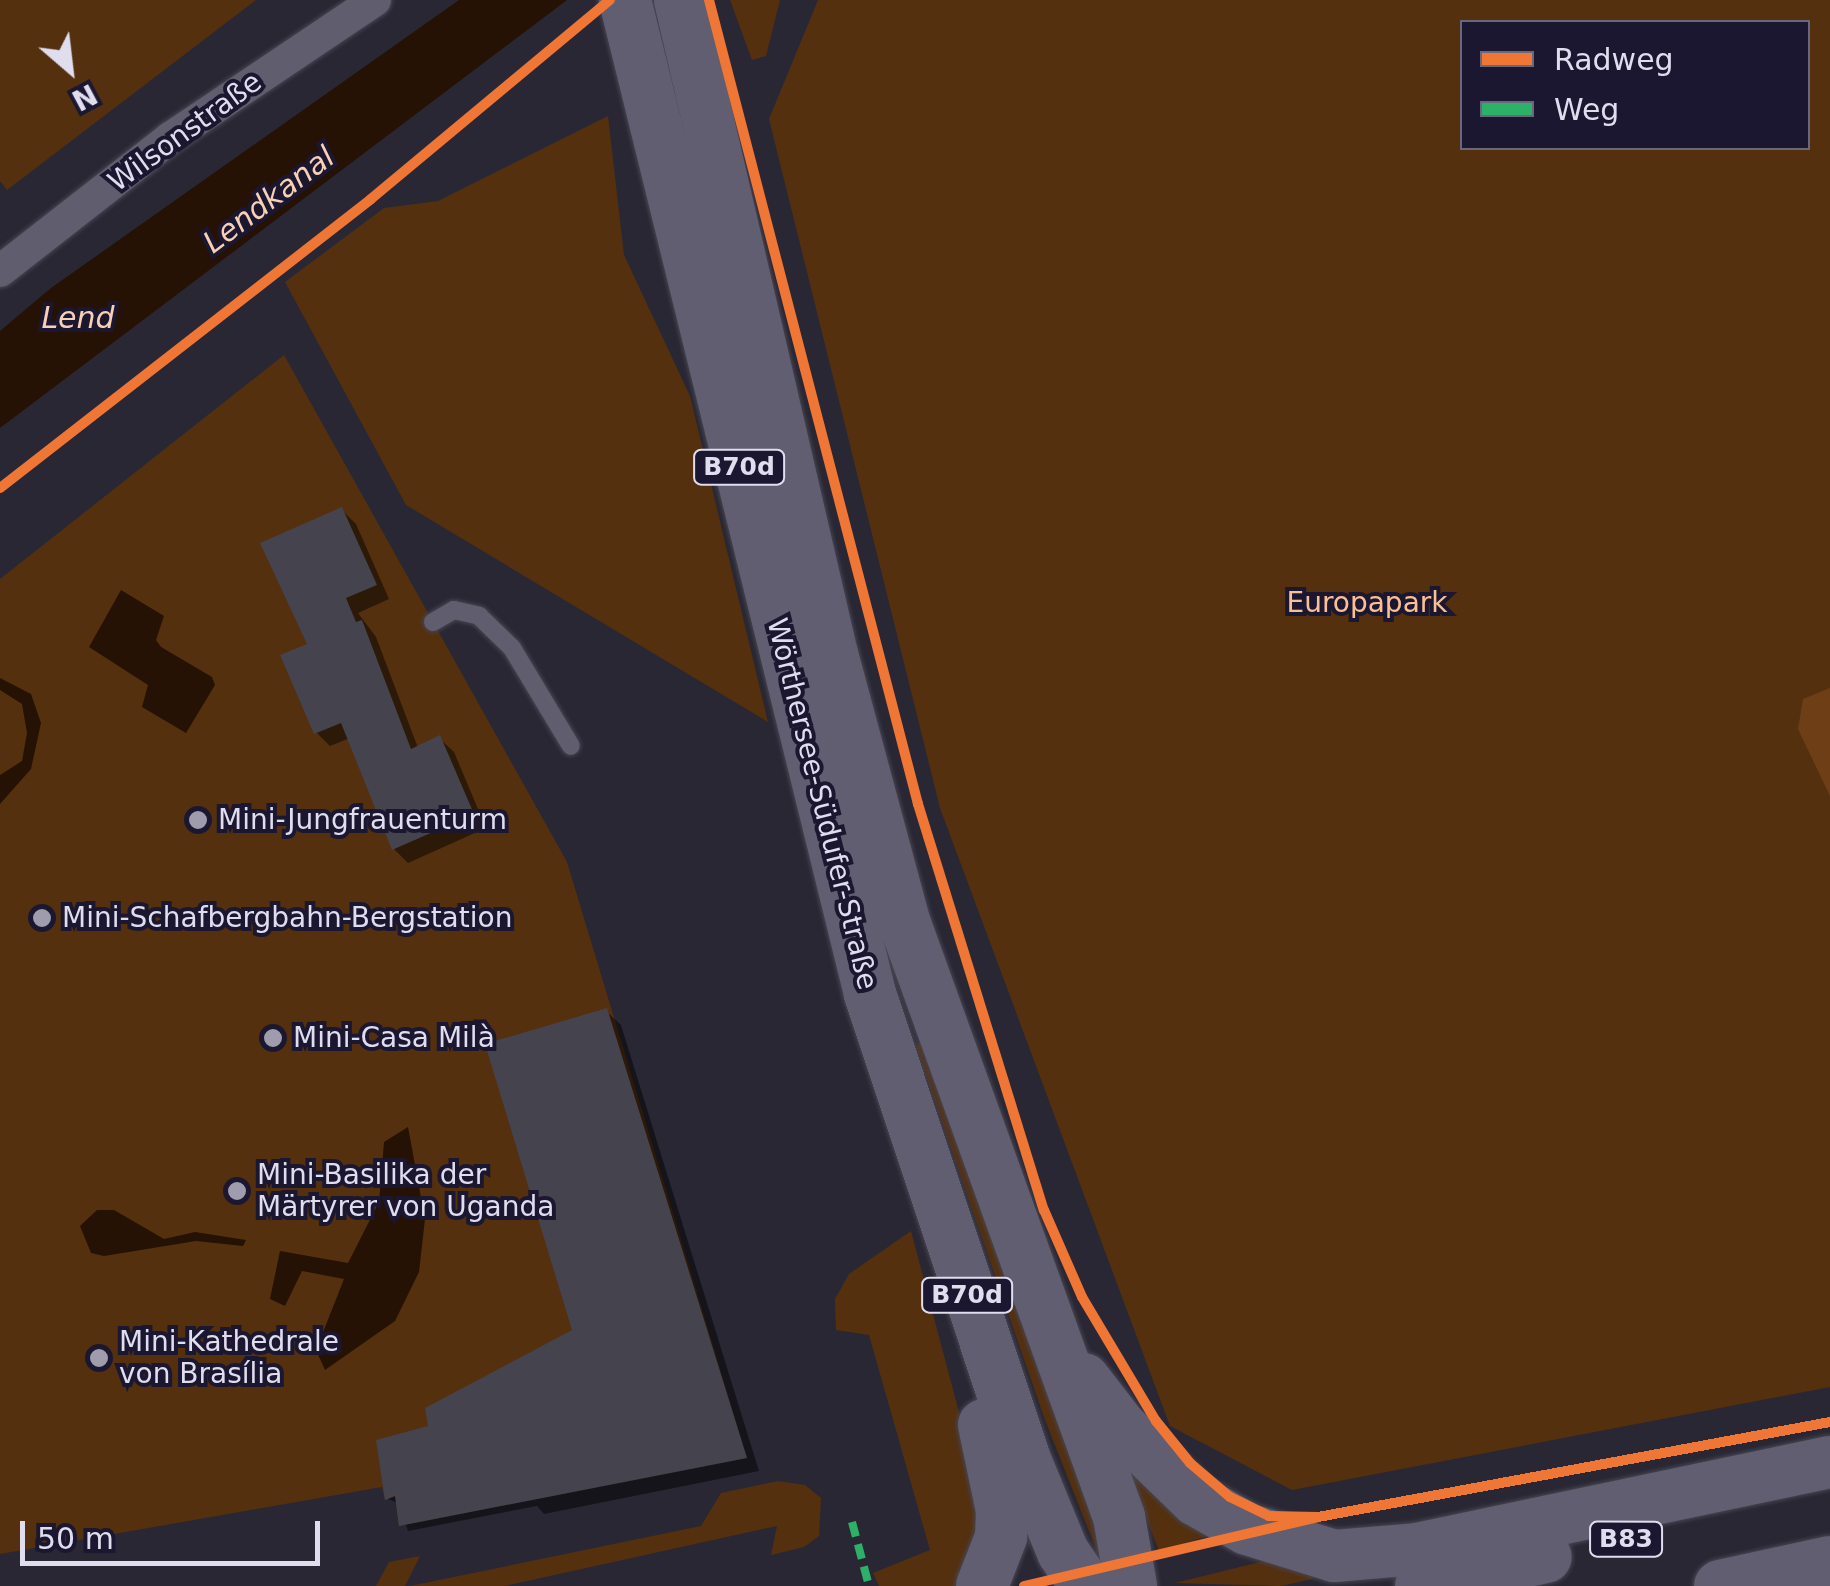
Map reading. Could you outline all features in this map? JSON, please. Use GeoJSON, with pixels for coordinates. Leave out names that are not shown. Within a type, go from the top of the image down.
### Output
{"type":"FeatureCollection","features":[{"type":"Feature","properties":{"kind":"main road","name":"Wörthersee-Südufer-Straße"},"geometry":{"type":"LineString","coordinates":[[625,0],[681,104],[904,921],[1120,1517],[1131,1586]]}},
{"type":"Feature","properties":{"kind":"main road","name":"Wörthersee-Südufer-Straße"},"geometry":{"type":"LineString","coordinates":[[680,0],[681,104],[768,593],[870,994],[1017,1438],[1063,1552],[1086,1586]]}},
{"type":"Feature","properties":{"kind":"main road"},"geometry":{"type":"LineString","coordinates":[[870,994],[914,1186],[998,1482],[1001,1537],[982,1586]]}},
{"type":"Feature","properties":{"kind":"main road"},"geometry":{"type":"LineString","coordinates":[[1053,1338],[1120,1427],[1196,1500],[1247,1529],[1334,1556],[1417,1548],[1830,1462]]}},
{"type":"Feature","properties":{"kind":"main road","name":"B83"},"geometry":{"type":"LineString","coordinates":[[1421,1586],[1830,1492]]}},
{"type":"Feature","properties":{"kind":"main road"},"geometry":{"type":"LineString","coordinates":[[1720,1586],[1830,1563]]}},
{"type":"Feature","properties":{"kind":"main road"},"geometry":{"type":"LineString","coordinates":[[1767,1586],[1830,1563]]}},
{"type":"Feature","properties":{"kind":"street","name":"Wilsonstraße"},"geometry":{"type":"LineString","coordinates":[[0,271],[170,138],[374,0]]}},
{"type":"Feature","properties":{"kind":"lane"},"geometry":{"type":"LineString","coordinates":[[433,622],[454,610],[479,616],[512,648],[571,746]]}},
{"type":"Feature","properties":{"kind":"green space"},"geometry":{"type":"Polygon","coordinates":[[[0,0],[256,0],[7,190],[0,181],[0,0]]]}},
{"type":"Feature","properties":{"kind":"green space"},"geometry":{"type":"Polygon","coordinates":[[[730,0],[780,0],[766,56],[752,60],[730,0]]]}},
{"type":"Feature","properties":{"kind":"green space","name":"Europapark"},"geometry":{"type":"Polygon","coordinates":[[[818,0],[1830,0],[1830,1387],[1292,1490],[1170,1426],[940,808],[769,119],[818,0]]]}},
{"type":"Feature","properties":{"kind":"green space"},"geometry":{"type":"Polygon","coordinates":[[[608,116],[624,255],[690,396],[768,722],[406,505],[285,282],[384,208],[438,201],[608,116]]]}},
{"type":"Feature","properties":{"kind":"green space"},"geometry":{"type":"Polygon","coordinates":[[[284,355],[567,862],[747,1458],[399,1526],[395,1497],[385,1500],[382,1487],[0,1554],[0,579],[284,355]]]}},
{"type":"Feature","properties":{"kind":"green space"},"geometry":{"type":"Polygon","coordinates":[[[921,1039],[1115,1559],[1102,1564],[1045,1420],[916,1047],[921,1039]]]}},
{"type":"Feature","properties":{"kind":"green space"},"geometry":{"type":"Polygon","coordinates":[[[911,1231],[983,1503],[964,1586],[879,1586],[873,1573],[930,1550],[869,1335],[836,1330],[835,1299],[849,1274],[911,1231]]]}},
{"type":"Feature","properties":{"kind":"green space"},"geometry":{"type":"Polygon","coordinates":[[[1120,1451],[1218,1533],[1159,1551],[1120,1451]]]}},
{"type":"Feature","properties":{"kind":"green space"},"geometry":{"type":"Polygon","coordinates":[[[778,1481],[805,1485],[821,1498],[819,1536],[804,1547],[771,1555],[777,1526],[505,1586],[410,1586],[701,1526],[721,1493],[778,1481]]]}},
{"type":"Feature","properties":{"kind":"green space"},"geometry":{"type":"Polygon","coordinates":[[[420,1556],[405,1586],[376,1586],[389,1562],[420,1556]]]}},
{"type":"Feature","properties":{"kind":"green space"},"geometry":{"type":"Polygon","coordinates":[[[1276,1558],[1344,1572],[1281,1586],[1175,1583],[1276,1558]]]}},
{"type":"Feature","properties":{"kind":"shaded area"},"geometry":{"type":"Polygon","coordinates":[[[1830,688],[1830,796],[1798,729],[1803,699],[1830,688]]]}},
{"type":"Feature","properties":{"kind":"water","name":"Lend"},"geometry":{"type":"Polygon","coordinates":[[[459,0],[567,0],[0,428],[0,331],[51,288],[459,0]]]}},
{"type":"Feature","properties":{"kind":"water"},"geometry":{"type":"Polygon","coordinates":[[[121,590],[164,616],[156,640],[161,647],[212,677],[215,685],[186,733],[142,707],[148,685],[89,647],[121,590]]]}},
{"type":"Feature","properties":{"kind":"water"},"geometry":{"type":"Polygon","coordinates":[[[0,678],[31,694],[41,723],[31,769],[0,804],[0,775],[22,761],[27,733],[22,704],[0,690],[0,678]]]}},
{"type":"Feature","properties":{"kind":"water"},"geometry":{"type":"Polygon","coordinates":[[[408,1127],[425,1219],[419,1272],[395,1321],[325,1370],[316,1350],[344,1279],[302,1271],[285,1306],[270,1299],[280,1251],[348,1263],[379,1202],[384,1142],[408,1127]]]}},
{"type":"Feature","properties":{"kind":"water"},"geometry":{"type":"Polygon","coordinates":[[[97,1210],[114,1210],[164,1239],[195,1232],[246,1240],[243,1246],[196,1241],[104,1256],[91,1253],[80,1226],[97,1210]]]}},
{"type":"Feature","properties":{"kind":"building"},"geometry":{"type":"Polygon","coordinates":[[[342,507],[377,585],[346,598],[356,622],[362,620],[411,749],[440,735],[474,814],[392,850],[341,723],[314,734],[280,655],[307,644],[260,543],[342,507]]]}},
{"type":"Feature","properties":{"kind":"building"},"geometry":{"type":"Polygon","coordinates":[[[607,1008],[747,1458],[399,1526],[395,1496],[385,1500],[376,1440],[428,1426],[425,1408],[572,1330],[485,1044],[607,1008]]]}},
{"type":"Feature","properties":{"kind":"marked path"},"geometry":{"type":"LineString","coordinates":[[852,1522],[869,1586]]}},
{"type":"Feature","properties":{"kind":"cycle path"},"geometry":{"type":"LineString","coordinates":[[0,488],[371,199],[610,0]]}},
{"type":"Feature","properties":{"kind":"cycle path"},"geometry":{"type":"LineString","coordinates":[[709,0],[918,804],[1044,1210],[1082,1297],[1156,1421],[1190,1463],[1230,1497],[1269,1516],[1318,1517]]}},
{"type":"Feature","properties":{"kind":"cycle path"},"geometry":{"type":"LineString","coordinates":[[1024,1586],[1318,1517],[1830,1422]]}},
{"type":"Feature","properties":{"kind":"place","name":"Mini-Jungfrauenturm"},"geometry":{"type":"Point","coordinates":[198,820]}},
{"type":"Feature","properties":{"kind":"place","name":"Mini-Schafbergbahn-Bergstation"},"geometry":{"type":"Point","coordinates":[42,918]}},
{"type":"Feature","properties":{"kind":"place","name":"Mini-Casa Milà"},"geometry":{"type":"Point","coordinates":[273,1038]}},
{"type":"Feature","properties":{"kind":"place","name":"Mini-Basilika der Märtyrer von Uganda"},"geometry":{"type":"Point","coordinates":[237,1191]}},
{"type":"Feature","properties":{"kind":"place","name":"Mini-Kathedrale von Brasília"},"geometry":{"type":"Point","coordinates":[99,1358]}},
{"type":"Feature","properties":{"kind":"water label","name":"Lendkanal"},"geometry":{"type":"Point","coordinates":[269,200]}}]}
